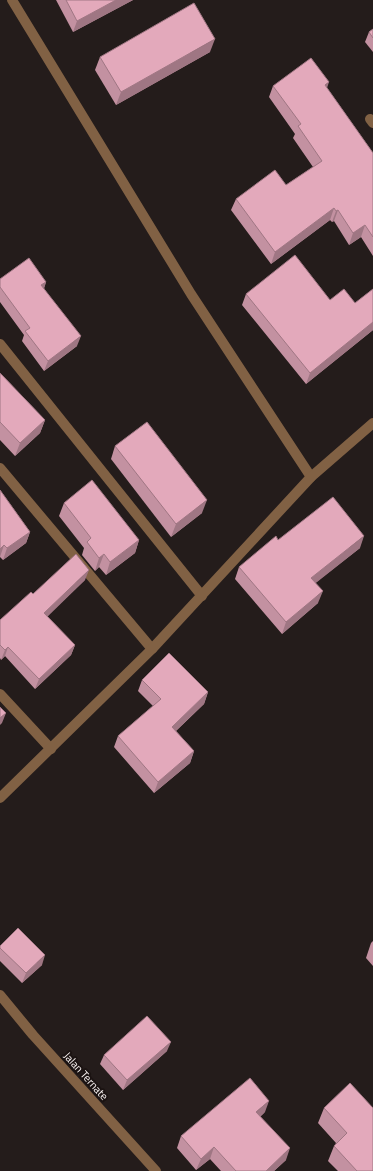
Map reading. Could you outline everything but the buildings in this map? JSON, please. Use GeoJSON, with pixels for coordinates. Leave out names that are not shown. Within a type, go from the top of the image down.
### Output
{"type":"FeatureCollection","features":[{"type":"Feature","properties":{"kind":"street"},"geometry":{"type":"LineString","coordinates":[[12,0],[191,294],[311,477]]}},
{"type":"Feature","properties":{"kind":"street"},"geometry":{"type":"LineString","coordinates":[[0,344],[202,596]]}},
{"type":"Feature","properties":{"kind":"street"},"geometry":{"type":"LineString","coordinates":[[0,798],[152,649],[311,477],[373,423]]}},
{"type":"Feature","properties":{"kind":"street"},"geometry":{"type":"LineString","coordinates":[[0,468],[152,649]]}},
{"type":"Feature","properties":{"kind":"street"},"geometry":{"type":"LineString","coordinates":[[0,694],[51,749]]}},
{"type":"Feature","properties":{"kind":"street","name":"Jalan Ternate"},"geometry":{"type":"LineString","coordinates":[[0,995],[33,1035],[156,1171]]}}]}
